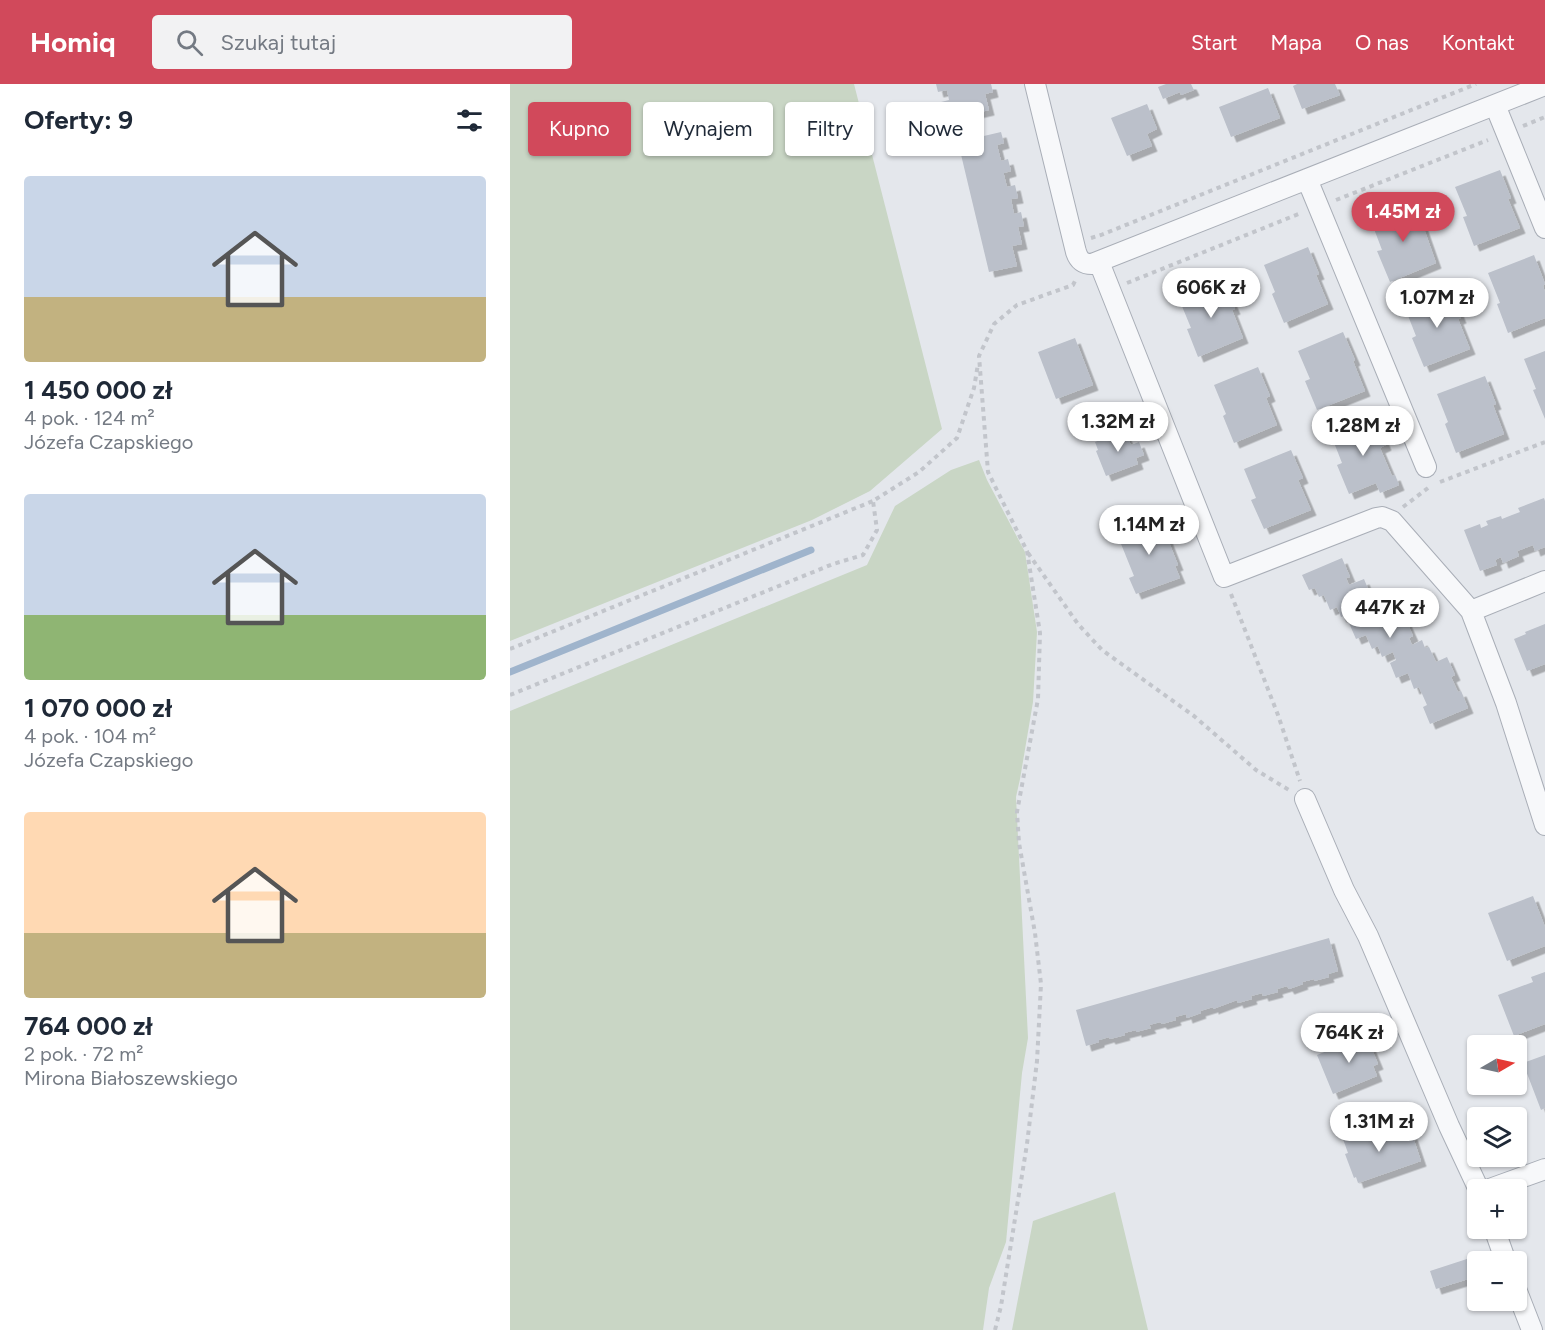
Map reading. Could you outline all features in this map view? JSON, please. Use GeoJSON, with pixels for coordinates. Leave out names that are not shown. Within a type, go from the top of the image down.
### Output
{"type":"FeatureCollection","features":[{"type":"Feature","properties":{"kind":"street"},"geometry":{"type":"LineString","coordinates":[[1035,84],[1078,259],[1091,262],[1545,85]]}},
{"type":"Feature","properties":{"kind":"street"},"geometry":{"type":"LineString","coordinates":[[1495,105],[1545,228]]}},
{"type":"Feature","properties":{"kind":"street"},"geometry":{"type":"LineString","coordinates":[[1307,179],[1426,467]]}},
{"type":"Feature","properties":{"kind":"street"},"geometry":{"type":"LineString","coordinates":[[1091,262],[1224,577],[1376,518],[1388,518],[1397,525],[1471,611],[1506,703],[1545,825]]}},
{"type":"Feature","properties":{"kind":"street"},"geometry":{"type":"LineString","coordinates":[[1471,611],[1545,581]]}},
{"type":"Feature","properties":{"kind":"street"},"geometry":{"type":"LineString","coordinates":[[1305,799],[1344,890],[1368,936],[1430,1083],[1474,1179]]}},
{"type":"Feature","properties":{"kind":"street"},"geometry":{"type":"LineString","coordinates":[[1517,1179],[1545,1169]]}},
{"type":"Feature","properties":{"kind":"street"},"geometry":{"type":"LineString","coordinates":[[1525,1311],[1532,1330]]}},
{"type":"Feature","properties":{"kind":"path"},"geometry":{"type":"LineString","coordinates":[[1082,240],[1101,235],[1476,84]]}},
{"type":"Feature","properties":{"kind":"path"},"geometry":{"type":"LineString","coordinates":[[510,649],[873,501],[919,472],[957,438],[974,388],[979,356],[994,324],[1017,305],[1073,285],[1091,262]]}},
{"type":"Feature","properties":{"kind":"path"},"geometry":{"type":"LineString","coordinates":[[979,356],[988,472],[1027,551],[1078,624],[1102,650],[1194,717],[1256,770],[1305,799]]}},
{"type":"Feature","properties":{"kind":"path"},"geometry":{"type":"LineString","coordinates":[[1388,518],[1432,486],[1545,442]]}},
{"type":"Feature","properties":{"kind":"path"},"geometry":{"type":"LineString","coordinates":[[510,695],[833,564],[863,555],[877,530],[873,501]]}},
{"type":"Feature","properties":{"kind":"path"},"geometry":{"type":"LineString","coordinates":[[995,1330],[1002,1306],[1027,1144],[1037,1061],[1041,984],[1035,933],[1019,843],[1017,812],[1038,699],[1040,633],[1027,551]]}},
{"type":"Feature","properties":{"kind":"path"},"geometry":{"type":"LineString","coordinates":[[1224,577],[1281,724],[1305,799]]}},
{"type":"Feature","properties":{"kind":"green space"},"geometry":{"type":"Polygon","coordinates":[[[510,84],[854,84],[859,102],[785,102],[785,156],[872,156],[942,429],[870,491],[812,520],[510,641],[510,84]]]}},
{"type":"Feature","properties":{"kind":"green space"},"geometry":{"type":"Polygon","coordinates":[[[979,460],[1025,552],[1037,632],[1033,702],[1016,797],[1028,1038],[1022,1073],[1006,1242],[989,1288],[983,1330],[510,1330],[510,711],[867,565],[895,506],[951,470],[979,460]]]}},
{"type":"Feature","properties":{"kind":"green space"},"geometry":{"type":"Polygon","coordinates":[[[1115,1192],[1148,1330],[1012,1330],[1033,1221],[1115,1192]]]}},
{"type":"Feature","properties":{"kind":"building"},"geometry":{"type":"Polygon","coordinates":[[[936,84],[991,84],[993,92],[985,94],[989,110],[984,111],[984,102],[941,102],[949,100],[947,90],[938,92],[936,84]]]}},
{"type":"Feature","properties":{"kind":"building"},"geometry":{"type":"Polygon","coordinates":[[[1166,84],[1191,84],[1194,90],[1181,95],[1180,92],[1163,99],[1158,87],[1166,84]]]}},
{"type":"Feature","properties":{"kind":"building"},"geometry":{"type":"Polygon","coordinates":[[[1297,84],[1335,84],[1340,95],[1302,109],[1293,86],[1297,84]]]}},
{"type":"Feature","properties":{"kind":"building"},"geometry":{"type":"Polygon","coordinates":[[[1268,88],[1280,118],[1231,137],[1219,107],[1268,88]]]}},
{"type":"Feature","properties":{"kind":"building"},"geometry":{"type":"Polygon","coordinates":[[[1147,104],[1157,129],[1147,134],[1152,146],[1127,156],[1111,118],[1147,104]]]}},
{"type":"Feature","properties":{"kind":"building"},"geometry":{"type":"Polygon","coordinates":[[[1001,132],[1004,143],[997,145],[1001,161],[1008,159],[1011,171],[1004,175],[1007,187],[1015,185],[1018,198],[1011,199],[1014,214],[1021,212],[1024,226],[1018,227],[1022,244],[1012,246],[1017,266],[989,272],[961,156],[984,156],[984,136],[1001,132]]]}},
{"type":"Feature","properties":{"kind":"building"},"geometry":{"type":"Polygon","coordinates":[[[1500,170],[1511,198],[1508,199],[1520,228],[1474,246],[1463,217],[1467,216],[1455,187],[1500,170]]]}},
{"type":"Feature","properties":{"kind":"building"},"geometry":{"type":"Polygon","coordinates":[[[1415,203],[1436,263],[1390,282],[1377,251],[1382,250],[1371,221],[1415,203]]]}},
{"type":"Feature","properties":{"kind":"building"},"geometry":{"type":"Polygon","coordinates":[[[1308,247],[1328,304],[1284,323],[1272,294],[1275,292],[1264,265],[1308,247]]]}},
{"type":"Feature","properties":{"kind":"building"},"geometry":{"type":"Polygon","coordinates":[[[1534,255],[1545,284],[1543,286],[1545,318],[1508,333],[1497,304],[1500,303],[1488,273],[1534,255]]]}},
{"type":"Feature","properties":{"kind":"building"},"geometry":{"type":"Polygon","coordinates":[[[1223,280],[1235,309],[1232,310],[1243,338],[1198,357],[1187,329],[1191,328],[1179,299],[1223,280]]]}},
{"type":"Feature","properties":{"kind":"building"},"geometry":{"type":"Polygon","coordinates":[[[1450,290],[1470,349],[1424,367],[1412,338],[1416,336],[1405,308],[1450,290]]]}},
{"type":"Feature","properties":{"kind":"building"},"geometry":{"type":"Polygon","coordinates":[[[1343,332],[1365,391],[1317,410],[1305,381],[1310,379],[1298,351],[1343,332]]]}},
{"type":"Feature","properties":{"kind":"building"},"geometry":{"type":"Polygon","coordinates":[[[1075,338],[1093,385],[1056,399],[1038,352],[1075,338]]]}},
{"type":"Feature","properties":{"kind":"building"},"geometry":{"type":"Polygon","coordinates":[[[1545,351],[1545,419],[1524,359],[1545,351]]]}},
{"type":"Feature","properties":{"kind":"building"},"geometry":{"type":"Polygon","coordinates":[[[1258,367],[1270,396],[1266,398],[1277,425],[1234,443],[1223,416],[1226,414],[1214,385],[1258,367]]]}},
{"type":"Feature","properties":{"kind":"building"},"geometry":{"type":"Polygon","coordinates":[[[1485,376],[1504,434],[1456,453],[1445,424],[1448,422],[1437,394],[1485,376]]]}},
{"type":"Feature","properties":{"kind":"building"},"geometry":{"type":"Polygon","coordinates":[[[1374,416],[1386,445],[1380,448],[1392,476],[1395,475],[1399,485],[1380,493],[1376,483],[1349,494],[1337,465],[1342,463],[1331,435],[1374,416]]]}},
{"type":"Feature","properties":{"kind":"building"},"geometry":{"type":"Polygon","coordinates":[[[1124,431],[1131,445],[1139,442],[1144,455],[1136,458],[1138,464],[1106,476],[1096,451],[1098,450],[1095,442],[1124,431]]]}},
{"type":"Feature","properties":{"kind":"building"},"geometry":{"type":"Polygon","coordinates":[[[1291,450],[1303,478],[1298,480],[1311,510],[1264,529],[1251,500],[1256,498],[1244,469],[1291,450]]]}},
{"type":"Feature","properties":{"kind":"building"},"geometry":{"type":"Polygon","coordinates":[[[1544,498],[1545,547],[1535,551],[1533,545],[1517,551],[1519,556],[1503,563],[1501,557],[1495,560],[1497,565],[1480,571],[1464,530],[1480,524],[1481,528],[1488,525],[1486,521],[1501,516],[1502,519],[1520,512],[1518,508],[1544,498]]]}},
{"type":"Feature","properties":{"kind":"building"},"geometry":{"type":"Polygon","coordinates":[[[1159,517],[1178,565],[1175,566],[1180,578],[1136,594],[1129,578],[1134,576],[1117,534],[1159,517]]]}},
{"type":"Feature","properties":{"kind":"building"},"geometry":{"type":"Polygon","coordinates":[[[1342,558],[1350,577],[1346,578],[1349,585],[1364,579],[1371,596],[1366,598],[1369,605],[1380,600],[1384,609],[1388,607],[1394,623],[1405,618],[1413,636],[1409,638],[1412,645],[1422,640],[1425,648],[1429,647],[1436,662],[1447,657],[1455,675],[1451,677],[1458,692],[1461,691],[1468,708],[1430,724],[1423,707],[1427,705],[1419,687],[1414,689],[1408,673],[1396,678],[1390,663],[1396,660],[1393,652],[1382,657],[1378,646],[1372,649],[1366,635],[1356,639],[1349,623],[1354,621],[1351,613],[1341,617],[1337,607],[1330,610],[1324,595],[1319,597],[1315,588],[1309,590],[1302,575],[1342,558]]]}},
{"type":"Feature","properties":{"kind":"building"},"geometry":{"type":"Polygon","coordinates":[[[1545,624],[1545,664],[1527,671],[1514,639],[1545,624]]]}},
{"type":"Feature","properties":{"kind":"building"},"geometry":{"type":"Polygon","coordinates":[[[1533,896],[1545,927],[1545,946],[1507,961],[1488,913],[1533,896]]]}},
{"type":"Feature","properties":{"kind":"building"},"geometry":{"type":"Polygon","coordinates":[[[1329,938],[1338,971],[1328,974],[1329,977],[1302,982],[1303,984],[1289,989],[1287,986],[1277,989],[1278,992],[1263,996],[1262,993],[1251,996],[1252,999],[1238,1003],[1237,1000],[1200,1011],[1201,1013],[1187,1018],[1186,1014],[1175,1017],[1176,1020],[1149,1025],[1151,1028],[1124,1033],[1125,1035],[1110,1039],[1109,1037],[1086,1046],[1076,1010],[1329,938]]]}},
{"type":"Feature","properties":{"kind":"building"},"geometry":{"type":"Polygon","coordinates":[[[1545,972],[1545,1024],[1514,1035],[1498,995],[1533,982],[1531,977],[1545,972]]]}},
{"type":"Feature","properties":{"kind":"building"},"geometry":{"type":"Polygon","coordinates":[[[1366,1035],[1378,1064],[1373,1066],[1377,1076],[1333,1094],[1317,1055],[1366,1035]]]}},
{"type":"Feature","properties":{"kind":"building"},"geometry":{"type":"Polygon","coordinates":[[[1545,1055],[1545,1108],[1541,1110],[1527,1073],[1527,1062],[1545,1055]]]}},
{"type":"Feature","properties":{"kind":"building"},"geometry":{"type":"Polygon","coordinates":[[[1391,1123],[1397,1139],[1412,1134],[1421,1161],[1358,1183],[1345,1154],[1348,1153],[1343,1139],[1391,1123]]]}},
{"type":"Feature","properties":{"kind":"building"},"geometry":{"type":"Polygon","coordinates":[[[1467,1259],[1467,1279],[1436,1289],[1430,1271],[1467,1259]]]}},
{"type":"Feature","properties":{"kind":"waterway"},"geometry":{"type":"LineString","coordinates":[[510,672],[811,550]]}}]}
